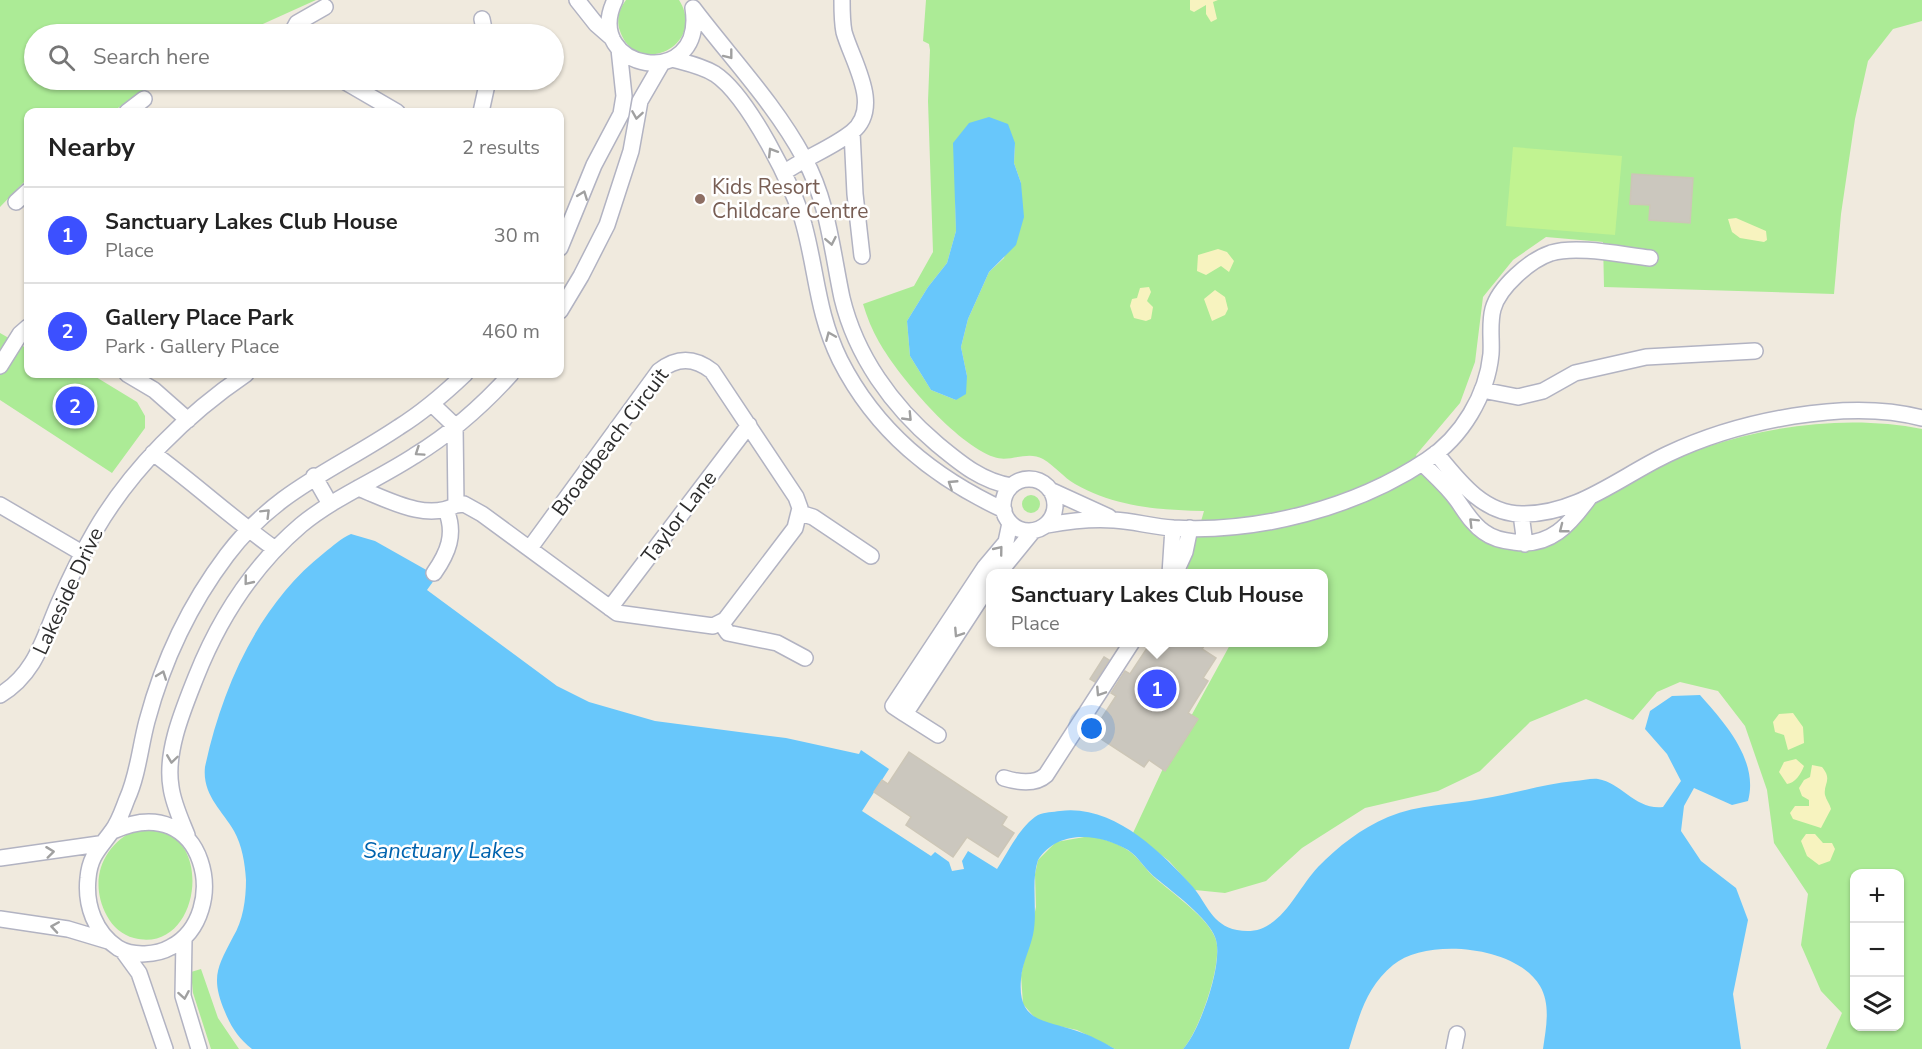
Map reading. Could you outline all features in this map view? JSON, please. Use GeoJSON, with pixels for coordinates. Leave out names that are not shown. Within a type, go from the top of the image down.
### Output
{"type":"FeatureCollection","features":[{"type":"Feature","properties":{"kind":"street"},"geometry":{"type":"LineString","coordinates":[[577,0],[596,24],[639,62],[667,61],[705,68],[722,79],[755,123],[785,172],[804,225],[820,307],[841,360],[861,397],[892,435],[921,462],[955,486],[1007,517],[1024,531],[1086,519],[1115,520],[1173,528],[1250,525],[1302,514],[1366,491],[1429,458],[1462,429],[1482,390],[1491,355],[1494,307],[1514,279],[1532,263],[1550,254],[1567,251],[1650,258]]}},
{"type":"Feature","properties":{"kind":"street"},"geometry":{"type":"LineString","coordinates":[[564,238],[594,165],[621,114],[624,96],[610,13],[615,0]]}},
{"type":"Feature","properties":{"kind":"street"},"geometry":{"type":"LineString","coordinates":[[785,172],[804,158],[852,132],[864,116],[865,101],[845,33],[842,0]]}},
{"type":"Feature","properties":{"kind":"street"},"geometry":{"type":"LineString","coordinates":[[564,304],[607,225],[631,151],[640,101],[667,61],[684,50],[692,38],[695,23],[691,3]]}},
{"type":"Feature","properties":{"kind":"street"},"geometry":{"type":"LineString","coordinates":[[691,3],[786,129],[804,158],[822,200],[843,300],[862,351],[881,384],[920,429],[978,475],[1011,486]]}},
{"type":"Feature","properties":{"kind":"street"},"geometry":{"type":"LineString","coordinates":[[296,24],[325,7]]}},
{"type":"Feature","properties":{"kind":"street"},"geometry":{"type":"LineString","coordinates":[[482,19],[483,24]]}},
{"type":"Feature","properties":{"kind":"street"},"geometry":{"type":"LineString","coordinates":[[359,90],[390,108]]}},
{"type":"Feature","properties":{"kind":"street"},"geometry":{"type":"LineString","coordinates":[[482,108],[486,90]]}},
{"type":"Feature","properties":{"kind":"street"},"geometry":{"type":"LineString","coordinates":[[132,108],[144,99]]}},
{"type":"Feature","properties":{"kind":"street"},"geometry":{"type":"LineString","coordinates":[[852,132],[855,194],[862,256]]}},
{"type":"Feature","properties":{"kind":"street"},"geometry":{"type":"LineString","coordinates":[[16,202],[24,195]]}},
{"type":"Feature","properties":{"kind":"street"},"geometry":{"type":"LineString","coordinates":[[0,366],[24,330]]}},
{"type":"Feature","properties":{"kind":"street"},"geometry":{"type":"LineString","coordinates":[[841,360],[862,351]]}},
{"type":"Feature","properties":{"kind":"street"},"geometry":{"type":"LineString","coordinates":[[1482,390],[1518,397],[1543,391],[1575,373],[1646,357],[1755,351]]}},
{"type":"Feature","properties":{"kind":"street","name":"Broadbeach Circuit"},"geometry":{"type":"LineString","coordinates":[[530,548],[659,371],[669,363],[682,360],[700,362],[712,370],[796,496],[800,513]]}},
{"type":"Feature","properties":{"kind":"street"},"geometry":{"type":"LineString","coordinates":[[134,378],[154,390],[188,420]]}},
{"type":"Feature","properties":{"kind":"street","name":"Lakeside Drive"},"geometry":{"type":"LineString","coordinates":[[0,695],[17,683],[34,664],[82,553],[108,510],[153,453],[188,420],[241,378]]}},
{"type":"Feature","properties":{"kind":"street"},"geometry":{"type":"LineString","coordinates":[[108,941],[100,931],[87,897],[90,862],[99,844],[112,831],[128,797],[147,721],[174,644],[212,575],[249,530],[276,504],[314,476],[380,439],[432,404],[461,378]]}},
{"type":"Feature","properties":{"kind":"street"},"geometry":{"type":"LineString","coordinates":[[199,1049],[183,996],[184,939],[195,921],[204,890],[201,862],[186,835],[170,779],[178,729],[201,664],[239,592],[275,549],[330,504],[416,455],[455,426],[507,378]]}},
{"type":"Feature","properties":{"kind":"street"},"geometry":{"type":"LineString","coordinates":[[432,404],[455,426],[450,539],[448,549],[434,573]]}},
{"type":"Feature","properties":{"kind":"street"},"geometry":{"type":"LineString","coordinates":[[1429,458],[1476,496],[1498,509],[1521,514],[1563,508],[1590,498],[1670,453],[1718,435],[1776,420],[1827,412],[1865,411],[1904,413],[1922,418]]}},
{"type":"Feature","properties":{"kind":"street","name":"Taylor Lane"},"geometry":{"type":"LineString","coordinates":[[610,608],[749,425]]}},
{"type":"Feature","properties":{"kind":"street"},"geometry":{"type":"LineString","coordinates":[[153,453],[210,495],[249,530],[275,549]]}},
{"type":"Feature","properties":{"kind":"street"},"geometry":{"type":"LineString","coordinates":[[1429,458],[1440,480],[1465,514],[1484,532],[1503,541],[1525,544],[1554,537],[1571,523],[1590,498]]}},
{"type":"Feature","properties":{"kind":"street"},"geometry":{"type":"LineString","coordinates":[[314,476],[330,504]]}},
{"type":"Feature","properties":{"kind":"street"},"geometry":{"type":"LineString","coordinates":[[938,735],[893,706],[985,567],[1006,542],[1006,493],[1011,486],[1027,479],[1036,480],[1050,490],[1115,520]]}},
{"type":"Feature","properties":{"kind":"street"},"geometry":{"type":"LineString","coordinates":[[358,488],[409,507],[436,512],[464,504],[530,548],[610,608],[618,613],[638,618],[702,626],[721,623],[795,528],[800,513],[813,518],[871,556]]}},
{"type":"Feature","properties":{"kind":"street"},"geometry":{"type":"LineString","coordinates":[[1002,569],[1040,528],[1052,519],[1055,504],[1050,490]]}},
{"type":"Feature","properties":{"kind":"street"},"geometry":{"type":"LineString","coordinates":[[0,505],[82,553]]}},
{"type":"Feature","properties":{"kind":"street"},"geometry":{"type":"LineString","coordinates":[[1521,514],[1525,544]]}},
{"type":"Feature","properties":{"kind":"street"},"geometry":{"type":"LineString","coordinates":[[1170,569],[1173,528]]}},
{"type":"Feature","properties":{"kind":"street"},"geometry":{"type":"LineString","coordinates":[[1177,569],[1185,552],[1190,528]]}},
{"type":"Feature","properties":{"kind":"street"},"geometry":{"type":"LineString","coordinates":[[905,714],[986,590]]}},
{"type":"Feature","properties":{"kind":"street"},"geometry":{"type":"LineString","coordinates":[[721,623],[728,633],[777,643],[805,658]]}},
{"type":"Feature","properties":{"kind":"street"},"geometry":{"type":"LineString","coordinates":[[1004,778],[1021,782],[1041,779],[1046,775],[1129,647]]}},
{"type":"Feature","properties":{"kind":"street"},"geometry":{"type":"LineString","coordinates":[[112,831],[128,824],[145,822],[172,827],[186,835]]}},
{"type":"Feature","properties":{"kind":"street"},"geometry":{"type":"LineString","coordinates":[[0,858],[99,844]]}},
{"type":"Feature","properties":{"kind":"street"},"geometry":{"type":"LineString","coordinates":[[0,919],[68,929],[108,941],[123,951],[139,973],[165,1049]]}},
{"type":"Feature","properties":{"kind":"street"},"geometry":{"type":"LineString","coordinates":[[123,951],[158,952],[184,939]]}},
{"type":"Feature","properties":{"kind":"green space"},"geometry":{"type":"Polygon","coordinates":[[[0,0],[316,0],[263,24],[24,24],[24,90],[144,90],[118,108],[24,108],[24,182],[0,207],[0,0]]]}},
{"type":"Feature","properties":{"kind":"green space"},"geometry":{"type":"Polygon","coordinates":[[[626,0],[679,0],[685,17],[684,31],[677,43],[666,51],[653,54],[640,53],[628,45],[618,23],[620,11],[626,0]]]}},
{"type":"Feature","properties":{"kind":"green space"},"geometry":{"type":"Polygon","coordinates":[[[926,0],[1922,0],[1922,21],[1893,29],[1868,61],[1855,119],[1841,214],[1834,294],[1604,287],[1603,242],[1546,237],[1513,260],[1483,297],[1475,362],[1460,403],[1416,455],[1431,481],[1482,540],[1557,539],[1615,488],[1671,461],[1740,437],[1814,424],[1887,424],[1922,429],[1922,1049],[1826,1049],[1842,1013],[1821,991],[1801,945],[1808,894],[1774,843],[1767,790],[1745,726],[1718,691],[1680,682],[1657,692],[1633,720],[1586,699],[1530,722],[1480,771],[1438,791],[1365,808],[1302,848],[1266,881],[1225,893],[1195,890],[1169,861],[1133,833],[1166,762],[1229,647],[1328,647],[1328,569],[1187,569],[1204,511],[1138,506],[1106,498],[1075,484],[1043,459],[1031,456],[1006,459],[994,457],[979,450],[946,424],[900,373],[876,337],[863,304],[914,286],[933,252],[928,101],[929,44],[923,41],[926,0]],[[1015,143],[955,193],[956,231],[947,263],[928,287],[907,321],[910,356],[931,390],[956,400],[967,376],[961,347],[968,319],[989,272],[1004,258],[1021,183],[1014,163],[1015,143]]]}},
{"type":"Feature","properties":{"kind":"green space"},"geometry":{"type":"Polygon","coordinates":[[[1513,147],[1622,156],[1615,235],[1506,226],[1513,147]]]}},
{"type":"Feature","properties":{"kind":"green space"},"geometry":{"type":"Polygon","coordinates":[[[0,333],[24,347],[24,378],[98,378],[137,402],[145,416],[145,428],[112,473],[0,400],[0,333]]]}},
{"type":"Feature","properties":{"kind":"green space"},"geometry":{"type":"Polygon","coordinates":[[[1027,495],[1035,495],[1040,500],[1038,511],[1027,513],[1022,508],[1022,500],[1027,495]]]}},
{"type":"Feature","properties":{"kind":"green space"},"geometry":{"type":"Polygon","coordinates":[[[137,829],[164,832],[179,842],[189,858],[192,877],[191,897],[184,916],[172,931],[155,939],[134,938],[118,930],[112,924],[101,903],[99,877],[107,854],[115,844],[137,829]]]}},
{"type":"Feature","properties":{"kind":"green space"},"geometry":{"type":"Polygon","coordinates":[[[1090,836],[1116,844],[1133,854],[1155,878],[1199,915],[1216,940],[1216,964],[1208,997],[1196,1028],[1183,1049],[1115,1049],[1077,1030],[1044,1023],[1035,1018],[1023,1004],[1021,975],[1036,907],[1035,874],[1038,860],[1056,842],[1090,836]]]}},
{"type":"Feature","properties":{"kind":"green space"},"geometry":{"type":"Polygon","coordinates":[[[201,969],[218,1018],[239,1049],[211,1049],[193,993],[191,972],[201,969]]]}},
{"type":"Feature","properties":{"kind":"sand"},"geometry":{"type":"Polygon","coordinates":[[[1190,0],[1218,0],[1213,2],[1217,19],[1211,22],[1206,14],[1206,5],[1194,12],[1190,10],[1190,0]]]}},
{"type":"Feature","properties":{"kind":"sand"},"geometry":{"type":"Polygon","coordinates":[[[1736,218],[1766,231],[1767,240],[1764,242],[1740,238],[1732,232],[1728,219],[1736,218]]]}},
{"type":"Feature","properties":{"kind":"sand"},"geometry":{"type":"Polygon","coordinates":[[[1218,249],[1227,252],[1234,261],[1229,272],[1221,266],[1206,275],[1197,271],[1198,255],[1218,249]]]}},
{"type":"Feature","properties":{"kind":"sand"},"geometry":{"type":"Polygon","coordinates":[[[1149,287],[1151,292],[1147,301],[1153,307],[1151,319],[1146,321],[1134,318],[1130,306],[1132,299],[1137,298],[1140,288],[1149,287]]]}},
{"type":"Feature","properties":{"kind":"sand"},"geometry":{"type":"Polygon","coordinates":[[[1215,290],[1225,297],[1228,309],[1225,315],[1212,321],[1204,299],[1215,290]]]}},
{"type":"Feature","properties":{"kind":"sand"},"geometry":{"type":"Polygon","coordinates":[[[1793,713],[1803,727],[1804,743],[1788,750],[1784,735],[1775,732],[1773,722],[1779,714],[1793,713]]]}},
{"type":"Feature","properties":{"kind":"sand"},"geometry":{"type":"Polygon","coordinates":[[[1796,759],[1804,766],[1797,778],[1787,784],[1779,772],[1784,762],[1796,759]]]}},
{"type":"Feature","properties":{"kind":"sand"},"geometry":{"type":"Polygon","coordinates":[[[1812,765],[1822,767],[1827,775],[1825,795],[1831,809],[1821,828],[1793,819],[1790,813],[1795,806],[1809,806],[1809,800],[1802,796],[1799,788],[1804,780],[1810,777],[1812,765]]]}},
{"type":"Feature","properties":{"kind":"sand"},"geometry":{"type":"Polygon","coordinates":[[[1806,834],[1815,834],[1823,843],[1832,843],[1835,849],[1830,861],[1819,865],[1807,856],[1801,841],[1806,834]]]}},
{"type":"Feature","properties":{"kind":"water"},"geometry":{"type":"Polygon","coordinates":[[[989,117],[1008,124],[1015,143],[1014,163],[1021,183],[1024,217],[1016,245],[989,272],[968,319],[961,347],[967,376],[966,394],[956,400],[931,390],[910,356],[907,321],[928,287],[947,263],[956,231],[953,143],[969,123],[989,117]]]}},
{"type":"Feature","properties":{"kind":"water","name":"Sanctuary Lakes"},"geometry":{"type":"Polygon","coordinates":[[[351,534],[375,541],[437,576],[427,590],[557,686],[589,702],[655,721],[786,738],[859,754],[861,750],[889,769],[862,811],[931,856],[935,852],[949,862],[952,871],[964,869],[962,861],[968,851],[997,869],[1020,832],[1038,815],[1060,811],[1080,811],[1117,822],[1150,845],[1193,887],[1216,919],[1237,930],[1252,931],[1275,920],[1285,911],[1318,867],[1334,852],[1368,827],[1400,813],[1423,807],[1493,797],[1551,784],[1595,779],[1607,781],[1636,801],[1653,807],[1663,807],[1681,781],[1667,754],[1645,729],[1650,711],[1672,696],[1700,695],[1729,730],[1738,744],[1749,771],[1748,801],[1732,805],[1694,788],[1684,806],[1681,831],[1701,861],[1736,888],[1748,920],[1733,994],[1741,1049],[1543,1049],[1547,1017],[1546,1001],[1540,986],[1528,972],[1492,954],[1448,949],[1408,956],[1384,974],[1365,1003],[1349,1049],[1183,1049],[1197,1027],[1214,978],[1217,962],[1215,937],[1198,914],[1153,876],[1128,850],[1105,840],[1080,837],[1056,843],[1038,860],[1035,877],[1034,929],[1022,973],[1021,993],[1029,1012],[1036,1017],[1087,1035],[1115,1049],[252,1049],[233,1028],[220,1000],[218,990],[220,964],[242,917],[246,880],[239,842],[210,794],[205,777],[205,767],[212,737],[233,678],[262,622],[301,574],[337,542],[351,534]]]}},
{"type":"Feature","properties":{"kind":"building"},"geometry":{"type":"Polygon","coordinates":[[[1632,174],[1693,178],[1690,223],[1649,220],[1650,205],[1630,204],[1632,174]]]}},
{"type":"Feature","properties":{"kind":"building"},"geometry":{"type":"Polygon","coordinates":[[[1148,647],[1203,647],[1202,649],[1216,658],[1203,678],[1208,681],[1188,713],[1198,719],[1165,771],[1149,760],[1144,767],[1092,733],[1116,696],[1111,693],[1125,671],[1130,674],[1148,647]]]}},
{"type":"Feature","properties":{"kind":"building"},"geometry":{"type":"Polygon","coordinates":[[[1104,657],[1109,660],[1095,682],[1090,679],[1104,657]]]}},
{"type":"Feature","properties":{"kind":"building"},"geometry":{"type":"Polygon","coordinates":[[[909,752],[1007,817],[1002,825],[1014,833],[998,857],[967,837],[953,857],[906,825],[911,817],[874,792],[882,780],[888,784],[909,752]]]}},
{"type":"Feature","properties":{"kind":"place","name":"Kids Resort Childcare Centre"},"geometry":{"type":"Point","coordinates":[700,199]}},
{"type":"Feature","properties":{"kind":"place","name":"Gallery Place Park"},"geometry":{"type":"Point","coordinates":[75,406]}},
{"type":"Feature","properties":{"kind":"place","name":"Sanctuary Lakes Club House"},"geometry":{"type":"Point","coordinates":[1157,689]}}]}
